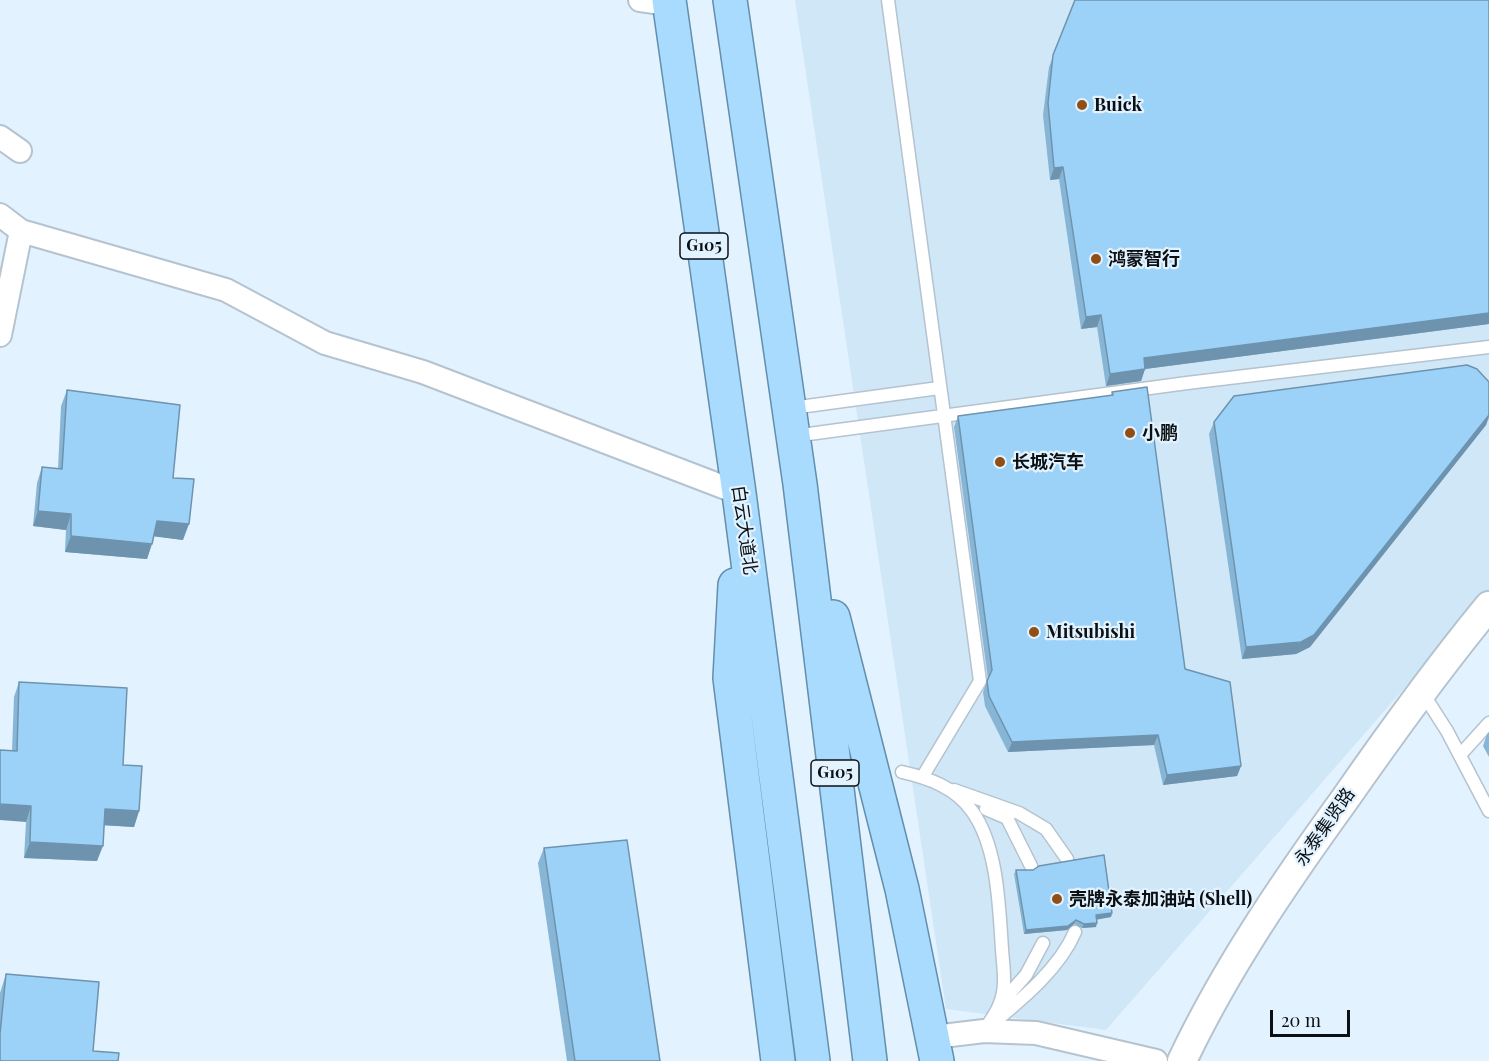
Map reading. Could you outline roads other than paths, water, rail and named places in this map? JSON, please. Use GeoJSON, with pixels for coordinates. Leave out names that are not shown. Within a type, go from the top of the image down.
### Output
{"type":"FeatureCollection","features":[{"type":"Feature","properties":{"kind":"highway","name":"G105"},"geometry":{"type":"LineString","coordinates":[[730,0],[800,484],[870,1061]]}},
{"type":"Feature","properties":{"kind":"highway","name":"白云大道北"},"geometry":{"type":"LineString","coordinates":[[659,2],[739,493],[813,1061]]}},
{"type":"Feature","properties":{"kind":"highway","name":"G105"},"geometry":{"type":"LineString","coordinates":[[800,484],[902,889],[935,1049]]}},
{"type":"Feature","properties":{"kind":"highway","name":"G105"},"geometry":{"type":"LineString","coordinates":[[739,493],[730,678],[778,1061]]}},
{"type":"Feature","properties":{"kind":"street"},"geometry":{"type":"LineString","coordinates":[[0,137],[20,151]]}},
{"type":"Feature","properties":{"kind":"street"},"geometry":{"type":"LineString","coordinates":[[0,215],[21,231],[226,290],[325,343],[423,372],[739,493]]}},
{"type":"Feature","properties":{"kind":"street"},"geometry":{"type":"LineString","coordinates":[[0,335],[21,231]]}},
{"type":"Feature","properties":{"kind":"street","name":"永泰集贤路"},"geometry":{"type":"LineString","coordinates":[[1182,1061],[1203,1016],[1260,922],[1421,690],[1489,606]]}},
{"type":"Feature","properties":{"kind":"street"},"geometry":{"type":"LineString","coordinates":[[935,1049],[984,1031],[1036,1033],[1156,1061]]}},
{"type":"Feature","properties":{"kind":"lane"},"geometry":{"type":"LineString","coordinates":[[888,0],[980,681],[923,776]]}},
{"type":"Feature","properties":{"kind":"lane"},"geometry":{"type":"LineString","coordinates":[[790,422],[943,417],[1199,382],[1489,347]]}},
{"type":"Feature","properties":{"kind":"lane"},"geometry":{"type":"LineString","coordinates":[[790,422],[939,388]]}},
{"type":"Feature","properties":{"kind":"lane"},"geometry":{"type":"LineString","coordinates":[[1421,690],[1460,755],[1489,811]]}},
{"type":"Feature","properties":{"kind":"lane"},"geometry":{"type":"LineString","coordinates":[[1460,755],[1489,723]]}},
{"type":"Feature","properties":{"kind":"lane"},"geometry":{"type":"LineString","coordinates":[[902,772],[923,776],[949,788],[1019,813],[1046,829],[1067,859]]}},
{"type":"Feature","properties":{"kind":"lane"},"geometry":{"type":"LineString","coordinates":[[949,788],[973,812],[995,869],[1000,907],[1004,979],[1000,1003]]}},
{"type":"Feature","properties":{"kind":"lane"},"geometry":{"type":"LineString","coordinates":[[959,799],[1007,818],[1031,866]]}},
{"type":"Feature","properties":{"kind":"lane"},"geometry":{"type":"LineString","coordinates":[[984,1031],[1021,1000],[1069,946],[1075,932]]}},
{"type":"Feature","properties":{"kind":"lane"},"geometry":{"type":"LineString","coordinates":[[984,1031],[1000,1003],[1026,975],[1043,943]]}},
{"type":"Feature","properties":{"kind":"place","name":"Buick"},"geometry":{"type":"Point","coordinates":[1082,105]}},
{"type":"Feature","properties":{"kind":"place","name":"鸿蒙智行"},"geometry":{"type":"Point","coordinates":[1096,259]}},
{"type":"Feature","properties":{"kind":"place","name":"小鹏"},"geometry":{"type":"Point","coordinates":[1130,433]}},
{"type":"Feature","properties":{"kind":"place","name":"长城汽车"},"geometry":{"type":"Point","coordinates":[1000,462]}},
{"type":"Feature","properties":{"kind":"place","name":"Mitsubishi"},"geometry":{"type":"Point","coordinates":[1034,632]}},
{"type":"Feature","properties":{"kind":"place","name":"壳牌永泰加油站 (Shell)"},"geometry":{"type":"Point","coordinates":[1057,899]}}]}
